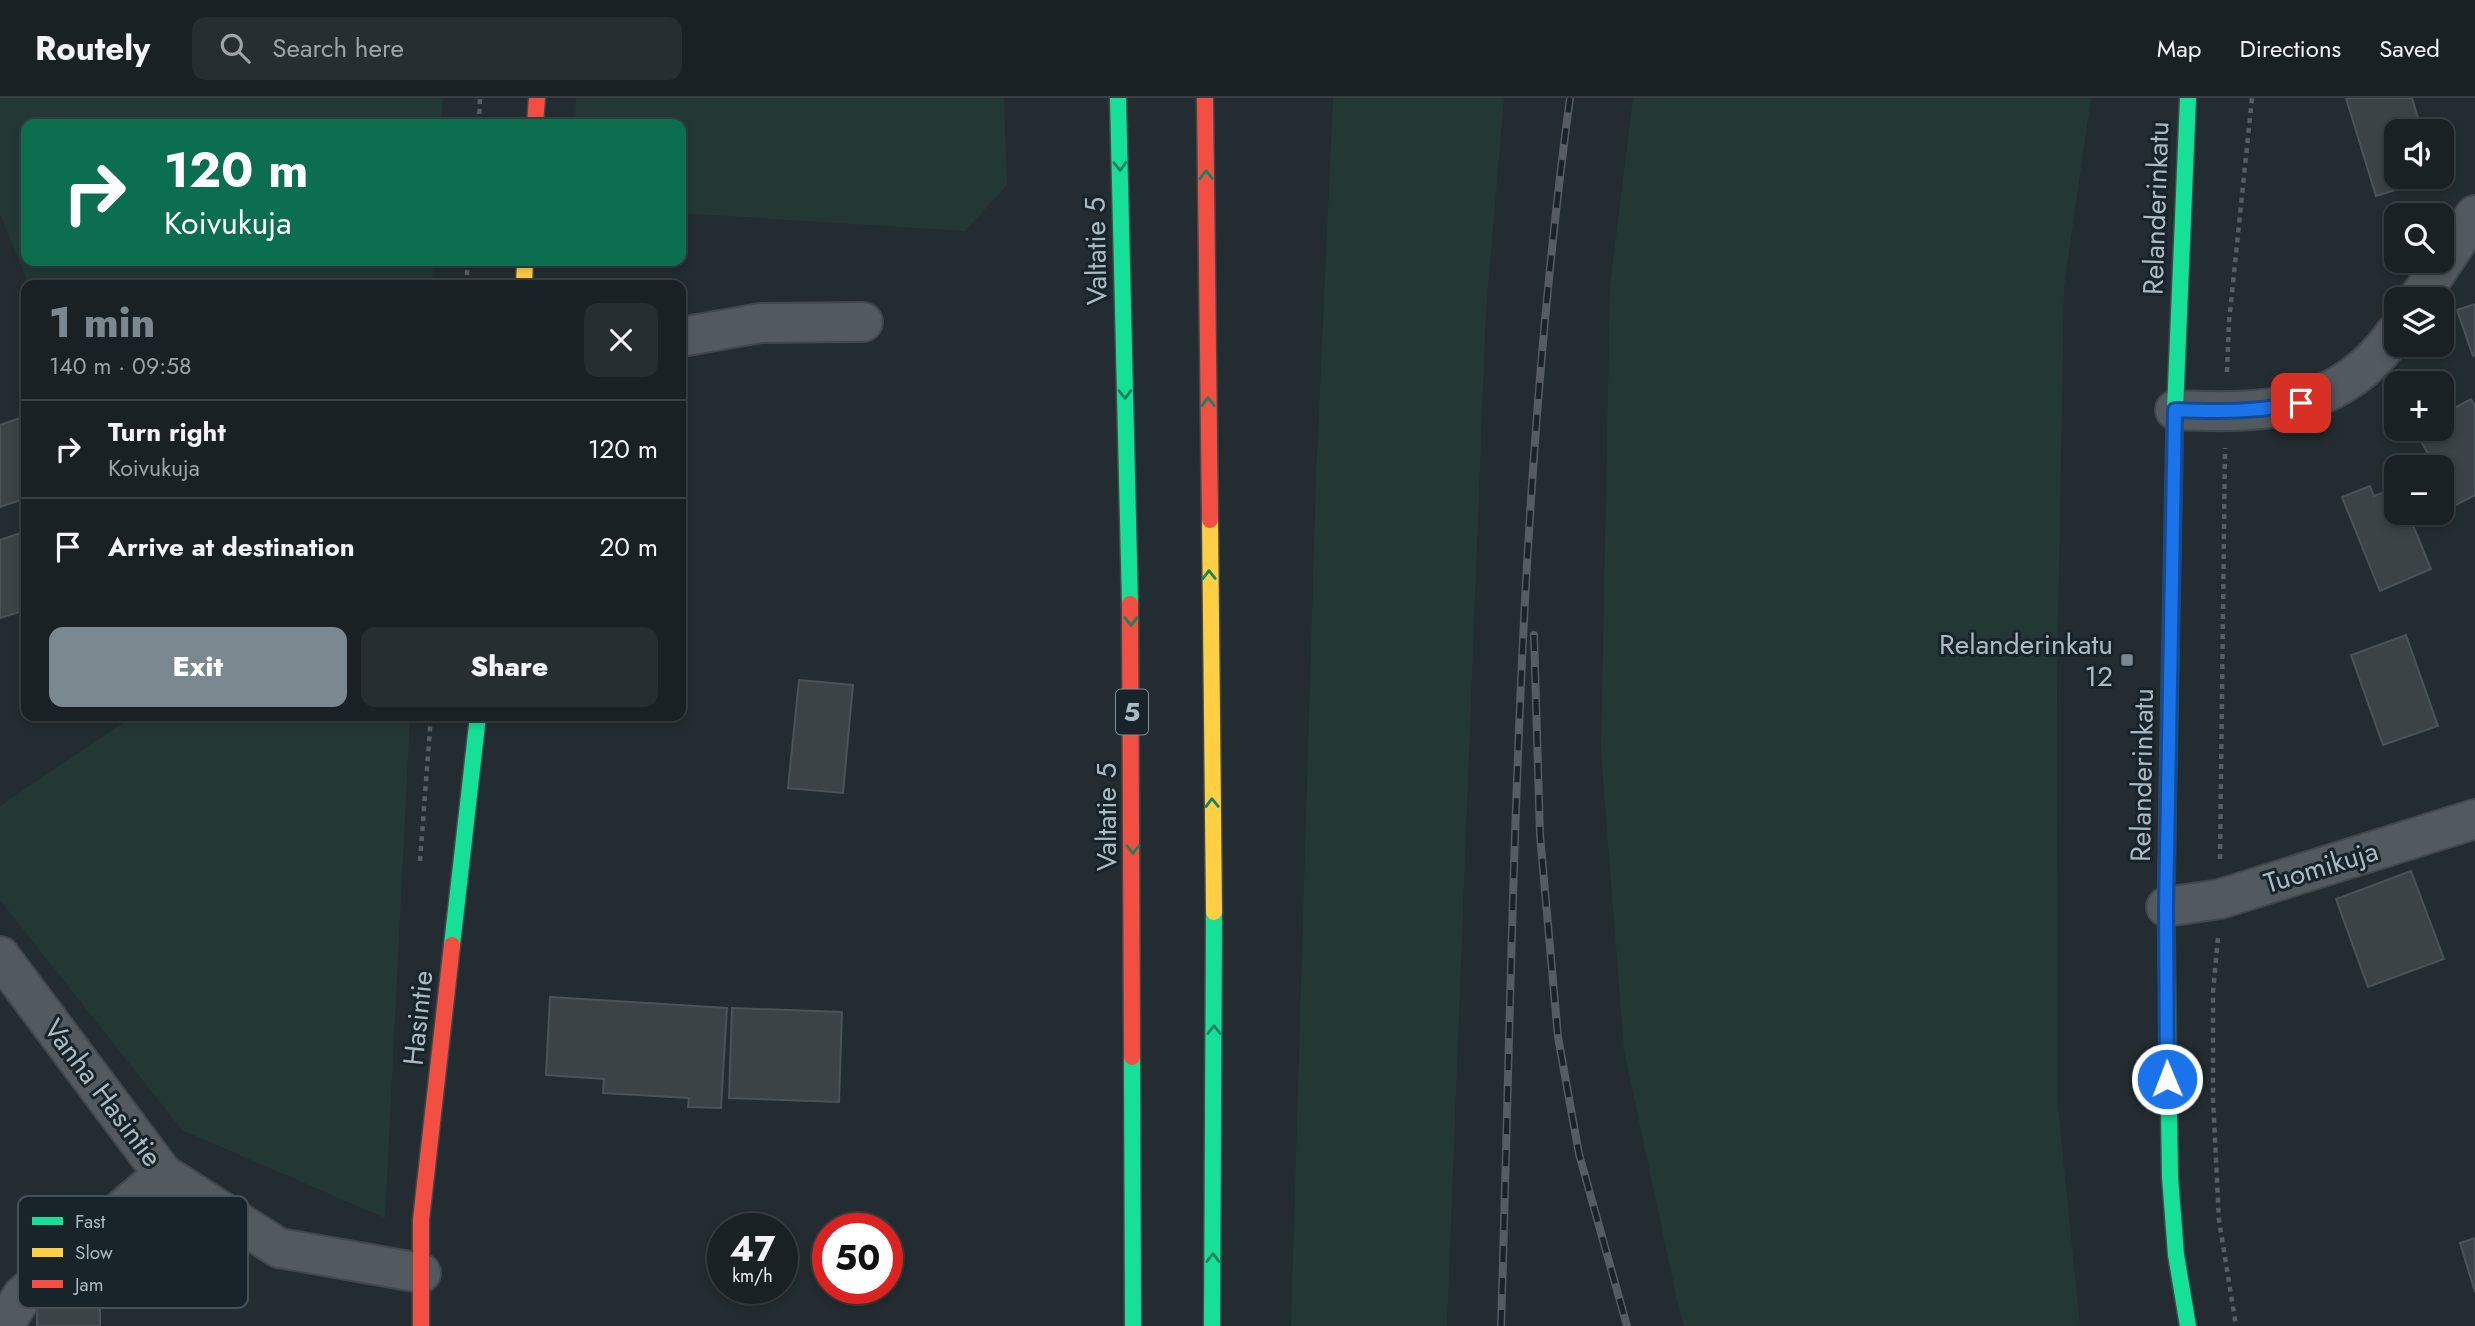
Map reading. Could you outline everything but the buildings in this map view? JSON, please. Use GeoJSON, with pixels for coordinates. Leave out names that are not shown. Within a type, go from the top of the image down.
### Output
{"type":"FeatureCollection","features":[{"type":"Feature","properties":{"kind":"main road"},"geometry":{"type":"LineString","coordinates":[[535,119],[537,98]]}},
{"type":"Feature","properties":{"kind":"main road","name":"Valtatie 5"},"geometry":{"type":"LineString","coordinates":[[1118,98],[1131,632],[1133,1326]]}},
{"type":"Feature","properties":{"kind":"main road"},"geometry":{"type":"LineString","coordinates":[[1205,98],[1215,986],[1212,1326]]}},
{"type":"Feature","properties":{"kind":"main road","name":"Relanderinkatu"},"geometry":{"type":"LineString","coordinates":[[2188,98],[2175,410],[2166,907],[2170,1177],[2176,1255],[2188,1326]]}},
{"type":"Feature","properties":{"kind":"main road","name":"Hasintie"},"geometry":{"type":"LineString","coordinates":[[421,1326],[423,1207],[477,721]]}},
{"type":"Feature","properties":{"kind":"street"},"geometry":{"type":"LineString","coordinates":[[2426,287],[2475,215]]}},
{"type":"Feature","properties":{"kind":"street"},"geometry":{"type":"LineString","coordinates":[[686,336],[761,323],[863,322]]}},
{"type":"Feature","properties":{"kind":"street"},"geometry":{"type":"LineString","coordinates":[[2175,410],[2262,411],[2301,403],[2342,385],[2384,348]]}},
{"type":"Feature","properties":{"kind":"street","name":"Tuomikuja"},"geometry":{"type":"LineString","coordinates":[[2166,907],[2220,899],[2475,819]]}},
{"type":"Feature","properties":{"kind":"street","name":"Vanha Hasintie"},"geometry":{"type":"LineString","coordinates":[[0,956],[163,1174],[197,1196]]}},
{"type":"Feature","properties":{"kind":"street"},"geometry":{"type":"LineString","coordinates":[[138,1196],[163,1174]]}},
{"type":"Feature","properties":{"kind":"street","name":"Vanha Hasintie"},"geometry":{"type":"LineString","coordinates":[[248,1228],[279,1248],[421,1273]]}},
{"type":"Feature","properties":{"kind":"street"},"geometry":{"type":"LineString","coordinates":[[4,1326],[18,1303]]}},
{"type":"Feature","properties":{"kind":"path"},"geometry":{"type":"LineString","coordinates":[[479,119],[480,98]]}},
{"type":"Feature","properties":{"kind":"path"},"geometry":{"type":"LineString","coordinates":[[2227,381],[2229,322],[2252,98]]}},
{"type":"Feature","properties":{"kind":"path"},"geometry":{"type":"LineString","coordinates":[[2220,867],[2225,442]]}},
{"type":"Feature","properties":{"kind":"path"},"geometry":{"type":"LineString","coordinates":[[2220,926],[2213,992],[2214,1114],[2219,1220],[2236,1326]]}},
{"type":"Feature","properties":{"kind":"green space"},"geometry":{"type":"Polygon","coordinates":[[[0,98],[443,98],[441,119],[21,119],[21,265],[0,214],[0,98]]]}},
{"type":"Feature","properties":{"kind":"green space"},"geometry":{"type":"Polygon","coordinates":[[[576,98],[1004,98],[1007,185],[965,231],[686,213],[686,119],[575,119],[576,98]]]}},
{"type":"Feature","properties":{"kind":"green space"},"geometry":{"type":"Polygon","coordinates":[[[1333,98],[1504,98],[1486,310],[1447,1326],[1291,1326],[1316,480],[1333,98]]]}},
{"type":"Feature","properties":{"kind":"green space"},"geometry":{"type":"Polygon","coordinates":[[[1633,98],[2091,98],[2064,287],[2057,682],[2058,1107],[2080,1326],[1684,1326],[1624,1050],[1601,752],[1610,287],[1633,98]]]}},
{"type":"Feature","properties":{"kind":"green space"},"geometry":{"type":"Polygon","coordinates":[[[21,266],[433,266],[432,280],[27,280],[21,266]]]}},
{"type":"Feature","properties":{"kind":"green space"},"geometry":{"type":"Polygon","coordinates":[[[126,721],[410,721],[385,1218],[182,1130],[0,900],[0,806],[126,721]]]}},
{"type":"Feature","properties":{"kind":"railway"},"geometry":{"type":"LineString","coordinates":[[1501,1326],[1514,865],[1527,557],[1552,251],[1570,98]]}},
{"type":"Feature","properties":{"kind":"railway"},"geometry":{"type":"LineString","coordinates":[[1534,635],[1540,835],[1558,1037],[1579,1154],[1627,1326]]}},
{"type":"Feature","properties":{"kind":"traffic: fast"},"geometry":{"type":"LineString","coordinates":[[1118,98],[1130,604]]}},
{"type":"Feature","properties":{"kind":"traffic: fast"},"geometry":{"type":"LineString","coordinates":[[2173,516],[2188,98]]}},
{"type":"Feature","properties":{"kind":"traffic: fast"},"geometry":{"type":"LineString","coordinates":[[452,945],[477,721]]}},
{"type":"Feature","properties":{"kind":"traffic: fast"},"geometry":{"type":"LineString","coordinates":[[2168,779],[2166,907],[2170,1177],[2176,1255],[2188,1326]]}},
{"type":"Feature","properties":{"kind":"traffic: fast"},"geometry":{"type":"LineString","coordinates":[[1212,1326],[1214,912]]}},
{"type":"Feature","properties":{"kind":"traffic: fast"},"geometry":{"type":"LineString","coordinates":[[1132,1057],[1133,1326]]}},
{"type":"Feature","properties":{"kind":"traffic: slow"},"geometry":{"type":"LineString","coordinates":[[524,280],[525,266]]}},
{"type":"Feature","properties":{"kind":"traffic: slow"},"geometry":{"type":"LineString","coordinates":[[2168,779],[2173,516]]}},
{"type":"Feature","properties":{"kind":"traffic: slow"},"geometry":{"type":"LineString","coordinates":[[1210,520],[1214,912]]}},
{"type":"Feature","properties":{"kind":"traffic: jam"},"geometry":{"type":"LineString","coordinates":[[535,119],[537,98]]}},
{"type":"Feature","properties":{"kind":"traffic: jam"},"geometry":{"type":"LineString","coordinates":[[1205,98],[1210,520]]}},
{"type":"Feature","properties":{"kind":"traffic: jam"},"geometry":{"type":"LineString","coordinates":[[1130,604],[1132,1057]]}},
{"type":"Feature","properties":{"kind":"traffic: jam"},"geometry":{"type":"LineString","coordinates":[[421,1326],[421,1220],[452,945]]}},
{"type":"Feature","properties":{"kind":"place","name":"Relanderinkatu 12"},"geometry":{"type":"Point","coordinates":[2127,660]}},
{"type":"Feature","properties":{"kind":"route"},"geometry":{"type":"LineString","coordinates":[[2167,1079],[2166,907],[2175,410],[2262,411],[2301,403]]}}]}
